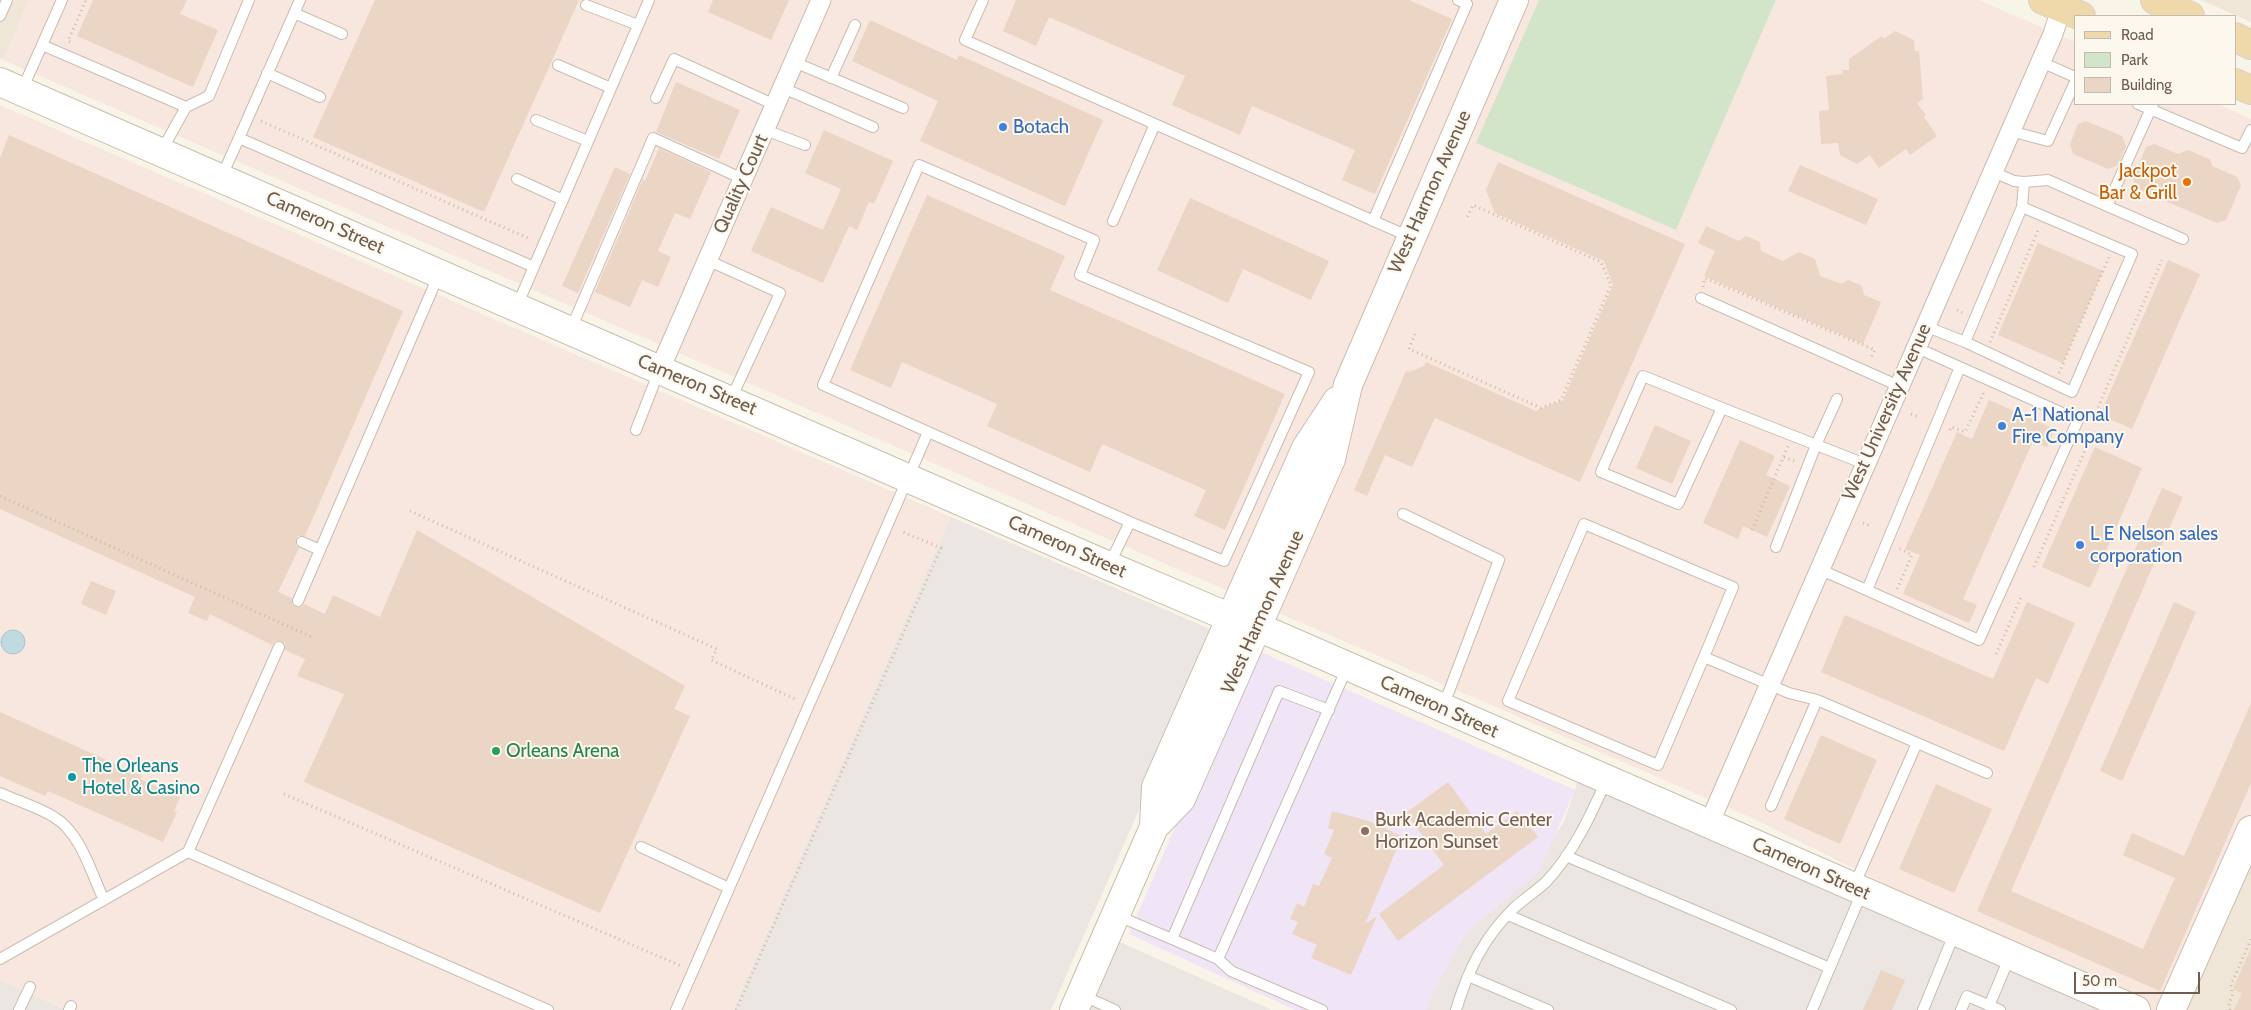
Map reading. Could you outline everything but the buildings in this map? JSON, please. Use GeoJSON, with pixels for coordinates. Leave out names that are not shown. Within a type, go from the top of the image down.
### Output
{"type":"FeatureCollection","features":[{"type":"Feature","properties":{"kind":"main road"},"geometry":{"type":"LineString","coordinates":[[2155,0],[2188,15]]}},
{"type":"Feature","properties":{"kind":"main road"},"geometry":{"type":"LineString","coordinates":[[2236,38],[2251,45]]}},
{"type":"Feature","properties":{"kind":"main road"},"geometry":{"type":"LineString","coordinates":[[2236,83],[2251,90]]}},
{"type":"Feature","properties":{"kind":"street","name":"Quality Court"},"geometry":{"type":"LineString","coordinates":[[660,368],[821,0]]}},
{"type":"Feature","properties":{"kind":"street","name":"West Harmon Avenue"},"geometry":{"type":"LineString","coordinates":[[1154,827],[1181,800],[1331,458],[1348,385],[1514,0]]}},
{"type":"Feature","properties":{"kind":"street","name":"West University Avenue"},"geometry":{"type":"LineString","coordinates":[[1709,824],[1864,464],[2041,62],[2062,6]]}},
{"type":"Feature","properties":{"kind":"street","name":"Cameron Street"},"geometry":{"type":"LineString","coordinates":[[11,86],[908,476],[1109,566],[1231,618],[1257,627],[2010,955],[2100,999],[2136,1010]]}},
{"type":"Feature","properties":{"kind":"street","name":"West Harmon Avenue"},"geometry":{"type":"LineString","coordinates":[[1077,1002],[1154,827],[1156,787],[1306,448],[1348,385]]}},
{"type":"Feature","properties":{"kind":"street"},"geometry":{"type":"LineString","coordinates":[[2171,1010],[2251,830]]}},
{"type":"Feature","properties":{"kind":"lane"},"geometry":{"type":"LineString","coordinates":[[0,16],[7,0]]}},
{"type":"Feature","properties":{"kind":"lane"},"geometry":{"type":"LineString","coordinates":[[11,86],[42,45],[62,0]]}},
{"type":"Feature","properties":{"kind":"lane"},"geometry":{"type":"LineString","coordinates":[[161,152],[186,107],[208,96],[249,0]]}},
{"type":"Feature","properties":{"kind":"lane"},"geometry":{"type":"LineString","coordinates":[[221,178],[300,0]]}},
{"type":"Feature","properties":{"kind":"lane"},"geometry":{"type":"LineString","coordinates":[[517,306],[649,0]]}},
{"type":"Feature","properties":{"kind":"lane"},"geometry":{"type":"LineString","coordinates":[[983,0],[965,40],[1410,238]]}},
{"type":"Feature","properties":{"kind":"lane"},"geometry":{"type":"LineString","coordinates":[[1374,221],[1467,4],[1458,0]]}},
{"type":"Feature","properties":{"kind":"lane"},"geometry":{"type":"LineString","coordinates":[[586,5],[638,25]]}},
{"type":"Feature","properties":{"kind":"lane"},"geometry":{"type":"LineString","coordinates":[[294,13],[342,34]]}},
{"type":"Feature","properties":{"kind":"lane"},"geometry":{"type":"LineString","coordinates":[[831,78],[855,25]]}},
{"type":"Feature","properties":{"kind":"lane"},"geometry":{"type":"LineString","coordinates":[[42,45],[186,107]]}},
{"type":"Feature","properties":{"kind":"lane"},"geometry":{"type":"LineString","coordinates":[[656,98],[674,59],[873,127]]}},
{"type":"Feature","properties":{"kind":"lane"},"geometry":{"type":"LineString","coordinates":[[794,62],[903,108]]}},
{"type":"Feature","properties":{"kind":"lane"},"geometry":{"type":"LineString","coordinates":[[2041,62],[2074,77]]}},
{"type":"Feature","properties":{"kind":"lane"},"geometry":{"type":"LineString","coordinates":[[558,65],[611,88]]}},
{"type":"Feature","properties":{"kind":"lane"},"geometry":{"type":"LineString","coordinates":[[267,74],[320,97]]}},
{"type":"Feature","properties":{"kind":"lane"},"geometry":{"type":"LineString","coordinates":[[2010,131],[2048,141],[2074,84]]}},
{"type":"Feature","properties":{"kind":"lane"},"geometry":{"type":"LineString","coordinates":[[2107,206],[2151,106],[2242,148],[2251,130]]}},
{"type":"Feature","properties":{"kind":"lane"},"geometry":{"type":"LineString","coordinates":[[536,120],[588,141]]}},
{"type":"Feature","properties":{"kind":"lane"},"geometry":{"type":"LineString","coordinates":[[1113,221],[1155,124]]}},
{"type":"Feature","properties":{"kind":"lane"},"geometry":{"type":"LineString","coordinates":[[765,130],[805,145]]}},
{"type":"Feature","properties":{"kind":"lane"},"geometry":{"type":"LineString","coordinates":[[239,138],[534,267]]}},
{"type":"Feature","properties":{"kind":"lane"},"geometry":{"type":"LineString","coordinates":[[570,330],[654,138],[743,179]]}},
{"type":"Feature","properties":{"kind":"lane"},"geometry":{"type":"LineString","coordinates":[[919,164],[1094,240],[1080,276],[1310,372],[1224,561],[1130,522],[823,385],[919,164]]}},
{"type":"Feature","properties":{"kind":"lane"},"geometry":{"type":"LineString","coordinates":[[1992,172],[2014,181],[2048,180],[2183,239]]}},
{"type":"Feature","properties":{"kind":"lane"},"geometry":{"type":"LineString","coordinates":[[517,179],[563,200]]}},
{"type":"Feature","properties":{"kind":"lane"},"geometry":{"type":"LineString","coordinates":[[1965,342],[2022,207],[2024,182]]}},
{"type":"Feature","properties":{"kind":"lane"},"geometry":{"type":"LineString","coordinates":[[1925,326],[1965,342],[2072,392],[2132,254],[2022,207]]}},
{"type":"Feature","properties":{"kind":"lane"},"geometry":{"type":"LineString","coordinates":[[707,260],[780,293],[731,399]]}},
{"type":"Feature","properties":{"kind":"lane"},"geometry":{"type":"LineString","coordinates":[[298,601],[439,273]]}},
{"type":"Feature","properties":{"kind":"lane"},"geometry":{"type":"LineString","coordinates":[[1701,298],[1899,386]]}},
{"type":"Feature","properties":{"kind":"lane"},"geometry":{"type":"LineString","coordinates":[[1819,569],[1979,640],[2078,420],[1915,347]]}},
{"type":"Feature","properties":{"kind":"lane"},"geometry":{"type":"LineString","coordinates":[[1867,590],[1960,367]]}},
{"type":"Feature","properties":{"kind":"lane"},"geometry":{"type":"LineString","coordinates":[[636,430],[660,368]]}},
{"type":"Feature","properties":{"kind":"lane"},"geometry":{"type":"LineString","coordinates":[[1722,408],[1678,504],[1601,472],[1643,376],[1864,464]]}},
{"type":"Feature","properties":{"kind":"lane"},"geometry":{"type":"LineString","coordinates":[[1776,547],[1816,445],[1837,400]]}},
{"type":"Feature","properties":{"kind":"lane"},"geometry":{"type":"LineString","coordinates":[[676,1010],[928,432]]}},
{"type":"Feature","properties":{"kind":"lane"},"geometry":{"type":"LineString","coordinates":[[1403,514],[1499,560],[1442,708]]}},
{"type":"Feature","properties":{"kind":"lane"},"geometry":{"type":"LineString","coordinates":[[1109,566],[1130,522]]}},
{"type":"Feature","properties":{"kind":"lane"},"geometry":{"type":"LineString","coordinates":[[1584,524],[1733,587],[1704,657],[1658,765],[1508,701],[1584,524]]}},
{"type":"Feature","properties":{"kind":"lane"},"geometry":{"type":"LineString","coordinates":[[302,542],[320,550]]}},
{"type":"Feature","properties":{"kind":"lane"},"geometry":{"type":"LineString","coordinates":[[0,959],[188,852],[279,648]]}},
{"type":"Feature","properties":{"kind":"lane"},"geometry":{"type":"LineString","coordinates":[[1704,657],[1789,693],[1818,700],[1987,773]]}},
{"type":"Feature","properties":{"kind":"lane"},"geometry":{"type":"LineString","coordinates":[[1218,959],[1348,667]]}},
{"type":"Feature","properties":{"kind":"lane"},"geometry":{"type":"LineString","coordinates":[[1172,939],[1279,691],[1329,710]]}},
{"type":"Feature","properties":{"kind":"lane"},"geometry":{"type":"LineString","coordinates":[[1771,806],[1818,700]]}},
{"type":"Feature","properties":{"kind":"lane"},"geometry":{"type":"LineString","coordinates":[[1812,1010],[1830,968],[1858,889],[1918,743]]}},
{"type":"Feature","properties":{"kind":"lane"},"geometry":{"type":"LineString","coordinates":[[1456,1010],[1468,976],[1487,937],[1508,915],[1546,882],[1566,856],[1586,827],[1607,780]]}},
{"type":"Feature","properties":{"kind":"lane"},"geometry":{"type":"LineString","coordinates":[[0,793],[54,816],[66,826],[76,840],[104,900]]}},
{"type":"Feature","properties":{"kind":"lane"},"geometry":{"type":"LineString","coordinates":[[640,846],[729,888]]}},
{"type":"Feature","properties":{"kind":"lane"},"geometry":{"type":"LineString","coordinates":[[188,852],[548,1010]]}},
{"type":"Feature","properties":{"kind":"lane"},"geometry":{"type":"LineString","coordinates":[[1566,856],[1830,968]]}},
{"type":"Feature","properties":{"kind":"lane"},"geometry":{"type":"LineString","coordinates":[[1116,915],[1218,959],[1230,970],[1322,1010]]}},
{"type":"Feature","properties":{"kind":"lane"},"geometry":{"type":"LineString","coordinates":[[1508,915],[1731,1010]]}},
{"type":"Feature","properties":{"kind":"lane"},"geometry":{"type":"LineString","coordinates":[[1923,1010],[1955,931]]}},
{"type":"Feature","properties":{"kind":"lane"},"geometry":{"type":"LineString","coordinates":[[1990,1006],[2010,955]]}},
{"type":"Feature","properties":{"kind":"lane"},"geometry":{"type":"LineString","coordinates":[[1468,976],[1548,1010]]}},
{"type":"Feature","properties":{"kind":"lane"},"geometry":{"type":"LineString","coordinates":[[20,1010],[30,987]]}},
{"type":"Feature","properties":{"kind":"lane"},"geometry":{"type":"LineString","coordinates":[[1961,1010],[1967,996],[2000,1010]]}},
{"type":"Feature","properties":{"kind":"lane"},"geometry":{"type":"LineString","coordinates":[[1077,1002],[1115,1010]]}},
{"type":"Feature","properties":{"kind":"path"},"geometry":{"type":"LineString","coordinates":[[77,45],[68,41],[86,0]]}},
{"type":"Feature","properties":{"kind":"path"},"geometry":{"type":"LineString","coordinates":[[261,121],[530,239]]}},
{"type":"Feature","properties":{"kind":"path"},"geometry":{"type":"LineString","coordinates":[[380,181],[382,174]]}},
{"type":"Feature","properties":{"kind":"path"},"geometry":{"type":"LineString","coordinates":[[405,192],[408,186]]}},
{"type":"Feature","properties":{"kind":"path"},"geometry":{"type":"LineString","coordinates":[[1415,334],[1409,349],[1541,408],[1561,400],[1611,286],[1601,262],[1473,205],[1467,218]]}},
{"type":"Feature","properties":{"kind":"path"},"geometry":{"type":"LineString","coordinates":[[1988,346],[2045,216]]}},
{"type":"Feature","properties":{"kind":"path"},"geometry":{"type":"LineString","coordinates":[[2056,378],[2110,254]]}},
{"type":"Feature","properties":{"kind":"path"},"geometry":{"type":"LineString","coordinates":[[2096,412],[2162,260]]}},
{"type":"Feature","properties":{"kind":"path"},"geometry":{"type":"LineString","coordinates":[[1701,298],[1705,278],[1874,350],[1865,371]]}},
{"type":"Feature","properties":{"kind":"path"},"geometry":{"type":"LineString","coordinates":[[1947,436],[1951,427],[1965,432],[1985,389]]}},
{"type":"Feature","properties":{"kind":"path"},"geometry":{"type":"LineString","coordinates":[[1911,414],[1918,417]]}},
{"type":"Feature","properties":{"kind":"path"},"geometry":{"type":"LineString","coordinates":[[1752,530],[1793,436]]}},
{"type":"Feature","properties":{"kind":"path"},"geometry":{"type":"LineString","coordinates":[[2034,567],[2089,441]]}},
{"type":"Feature","properties":{"kind":"path"},"geometry":{"type":"LineString","coordinates":[[1784,457],[1798,463]]}},
{"type":"Feature","properties":{"kind":"path"},"geometry":{"type":"LineString","coordinates":[[0,496],[314,638]]}},
{"type":"Feature","properties":{"kind":"path"},"geometry":{"type":"LineString","coordinates":[[410,512],[717,649],[712,660],[795,699]]}},
{"type":"Feature","properties":{"kind":"path"},"geometry":{"type":"LineString","coordinates":[[1863,523],[1870,526]]}},
{"type":"Feature","properties":{"kind":"path"},"geometry":{"type":"LineString","coordinates":[[736,1010],[940,548],[903,532],[904,529]]}},
{"type":"Feature","properties":{"kind":"path"},"geometry":{"type":"LineString","coordinates":[[1894,596],[1912,555],[1898,549],[1900,543]]}},
{"type":"Feature","properties":{"kind":"path"},"geometry":{"type":"LineString","coordinates":[[1996,654],[2022,595]]}},
{"type":"Feature","properties":{"kind":"path"},"geometry":{"type":"LineString","coordinates":[[284,794],[681,966]]}},
{"type":"Feature","properties":{"kind":"path"},"geometry":{"type":"LineString","coordinates":[[2230,1010],[2229,1003],[2233,994],[2231,985],[2251,939]]}},
{"type":"Feature","properties":{"kind":"shaded area"},"geometry":{"type":"Polygon","coordinates":[[[0,0],[29,0],[3,60],[0,58],[0,0]]]}},
{"type":"Feature","properties":{"kind":"shaded area"},"geometry":{"type":"Polygon","coordinates":[[[29,0],[1539,0],[1477,143],[1676,230],[1776,0],[1979,0],[2074,42],[2074,105],[2219,105],[2251,119],[2251,830],[2171,1010],[2140,1010],[1752,818],[3,60],[29,0]]]}},
{"type":"Feature","properties":{"kind":"shaded area"},"geometry":{"type":"Polygon","coordinates":[[[2201,0],[2251,0],[2251,22],[2201,0]]]}},
{"type":"Feature","properties":{"kind":"shaded area"},"geometry":{"type":"Polygon","coordinates":[[[0,105],[951,517],[733,1010],[65,1010],[0,980],[0,105]]]}},
{"type":"Feature","properties":{"kind":"shaded area"},"geometry":{"type":"Polygon","coordinates":[[[951,517],[1217,632],[1051,1010],[733,1010],[951,517]]]}},
{"type":"Feature","properties":{"kind":"shaded area","name":"Burk Academic Center Horizon Sunset"},"geometry":{"type":"Polygon","coordinates":[[[1252,648],[1575,790],[1538,873],[1466,933],[1433,992],[1426,1010],[1295,1010],[1129,934],[1252,648]]]}},
{"type":"Feature","properties":{"kind":"shaded area"},"geometry":{"type":"Polygon","coordinates":[[[1582,769],[2136,1010],[1425,1010],[1446,950],[1545,849],[1564,822],[1582,769]]]}},
{"type":"Feature","properties":{"kind":"shaded area"},"geometry":{"type":"Polygon","coordinates":[[[2251,830],[2251,1010],[2171,1010],[2251,830]]]}},
{"type":"Feature","properties":{"kind":"shaded area"},"geometry":{"type":"Polygon","coordinates":[[[1104,935],[1272,1010],[1071,1010],[1104,935]]]}},
{"type":"Feature","properties":{"kind":"shaded area"},"geometry":{"type":"Polygon","coordinates":[[[0,980],[65,1010],[0,1010],[0,980]]]}},
{"type":"Feature","properties":{"kind":"green space"},"geometry":{"type":"Polygon","coordinates":[[[1539,0],[1776,0],[1676,230],[1476,143],[1539,0]]]}},
{"type":"Feature","properties":{"kind":"water"},"geometry":{"type":"Polygon","coordinates":[[[13,630],[22,633],[25,642],[22,651],[13,654],[4,651],[1,642],[4,633],[13,630]]]}},
{"type":"Feature","properties":{"kind":"place","name":"Botach"},"geometry":{"type":"Point","coordinates":[1003,127]}},
{"type":"Feature","properties":{"kind":"place","name":"Jackpot Bar & Grill"},"geometry":{"type":"Point","coordinates":[2187,182]}},
{"type":"Feature","properties":{"kind":"place","name":"A-1 National Fire Company"},"geometry":{"type":"Point","coordinates":[2002,426]}},
{"type":"Feature","properties":{"kind":"place","name":"L E Nelson sales corporation"},"geometry":{"type":"Point","coordinates":[2080,545]}},
{"type":"Feature","properties":{"kind":"place","name":"Orleans Arena"},"geometry":{"type":"Point","coordinates":[496,751]}},
{"type":"Feature","properties":{"kind":"place","name":"The Orleans Hotel & Casino"},"geometry":{"type":"Point","coordinates":[72,777]}},
{"type":"Feature","properties":{"kind":"place","name":"Burk Academic Center Horizon Sunset"},"geometry":{"type":"Point","coordinates":[1365,831]}}]}
